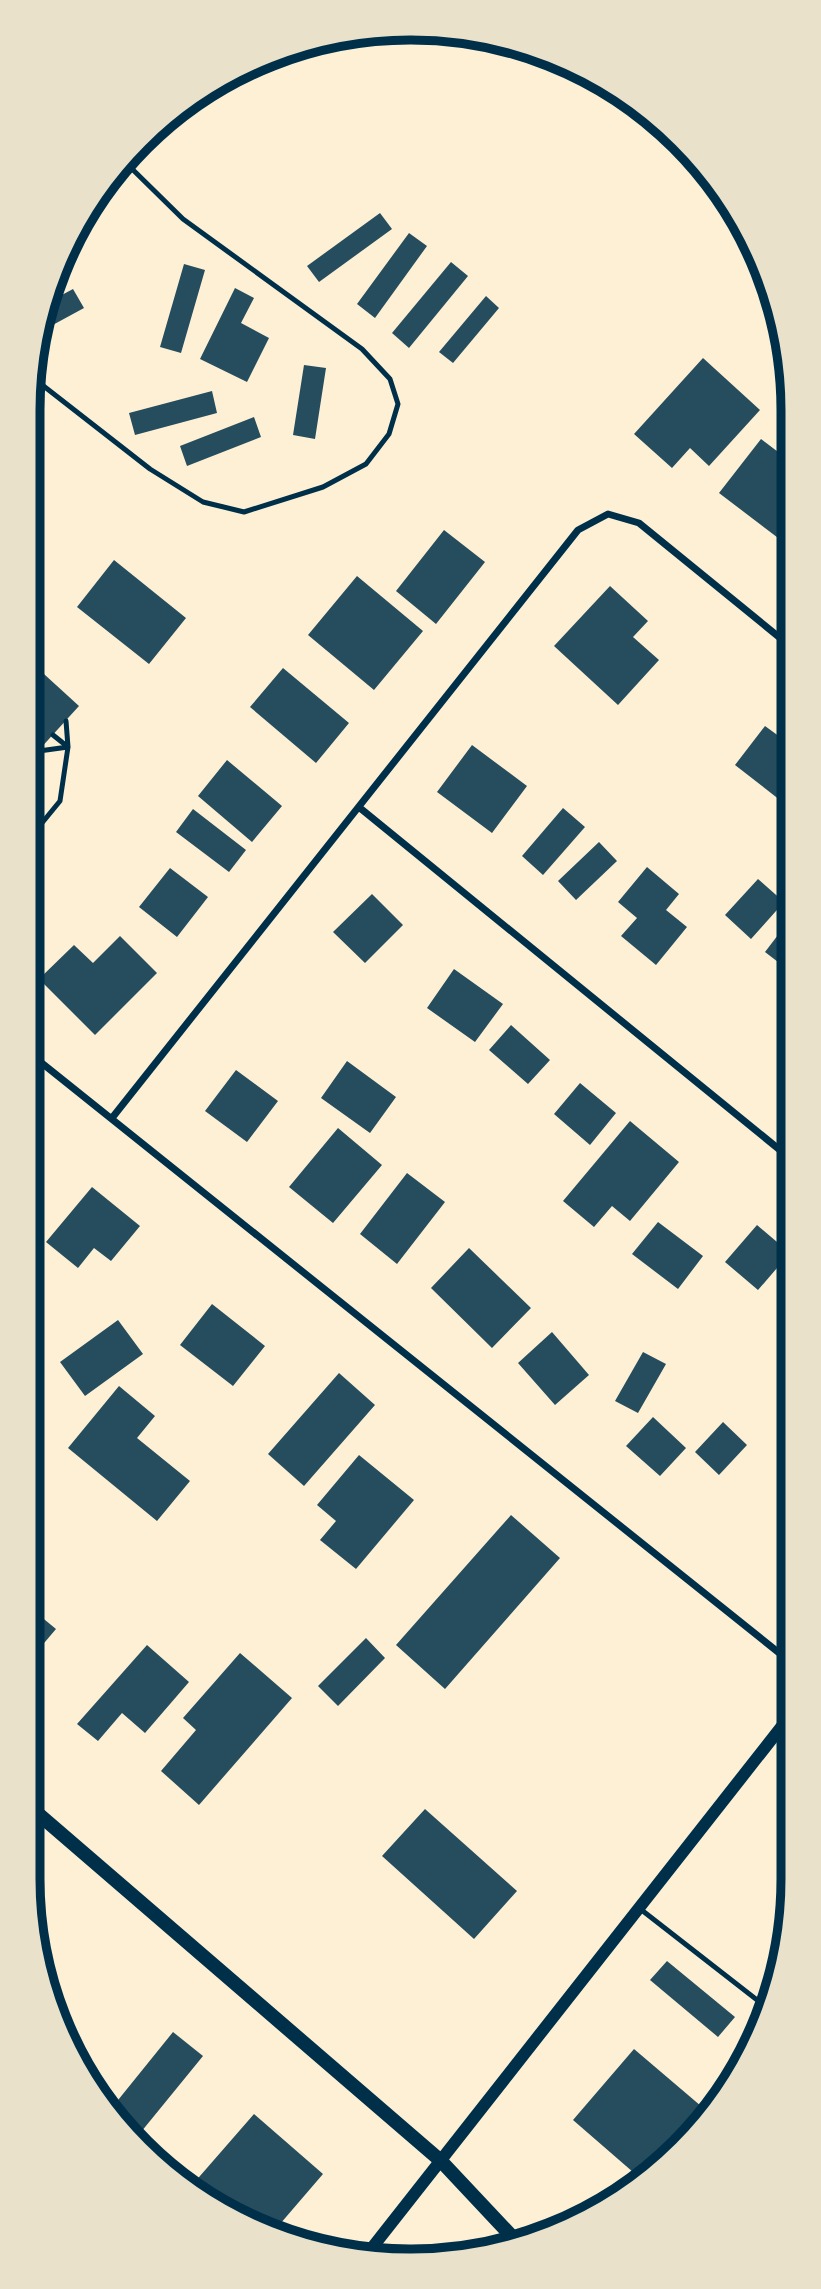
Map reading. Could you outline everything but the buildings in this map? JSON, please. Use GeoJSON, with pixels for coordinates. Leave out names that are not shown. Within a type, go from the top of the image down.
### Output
{"type":"FeatureCollection","features":[{"type":"Feature","properties":{"kind":"main road"},"geometry":{"type":"LineString","coordinates":[[40,1815],[441,2161],[510,2235]]}},
{"type":"Feature","properties":{"kind":"street"},"geometry":{"type":"LineString","coordinates":[[112,1118],[578,530],[608,513],[639,523],[781,639]]}},
{"type":"Feature","properties":{"kind":"street"},"geometry":{"type":"LineString","coordinates":[[360,808],[781,1152]]}},
{"type":"Feature","properties":{"kind":"street"},"geometry":{"type":"LineString","coordinates":[[40,1061],[781,1654]]}},
{"type":"Feature","properties":{"kind":"street"},"geometry":{"type":"LineString","coordinates":[[373,2247],[781,1727]]}},
{"type":"Feature","properties":{"kind":"lane"},"geometry":{"type":"LineString","coordinates":[[41,384],[150,469],[203,502],[244,512],[323,487],[366,464],[390,434],[398,404],[390,379],[362,349],[183,219],[131,168]]}},
{"type":"Feature","properties":{"kind":"lane"},"geometry":{"type":"LineString","coordinates":[[40,826],[60,802],[68,747],[66,721]]}},
{"type":"Feature","properties":{"kind":"lane"},"geometry":{"type":"LineString","coordinates":[[53,734],[68,747]]}},
{"type":"Feature","properties":{"kind":"lane"},"geometry":{"type":"LineString","coordinates":[[40,751],[68,747]]}},
{"type":"Feature","properties":{"kind":"lane"},"geometry":{"type":"LineString","coordinates":[[639,1908],[760,2002]]}}]}
